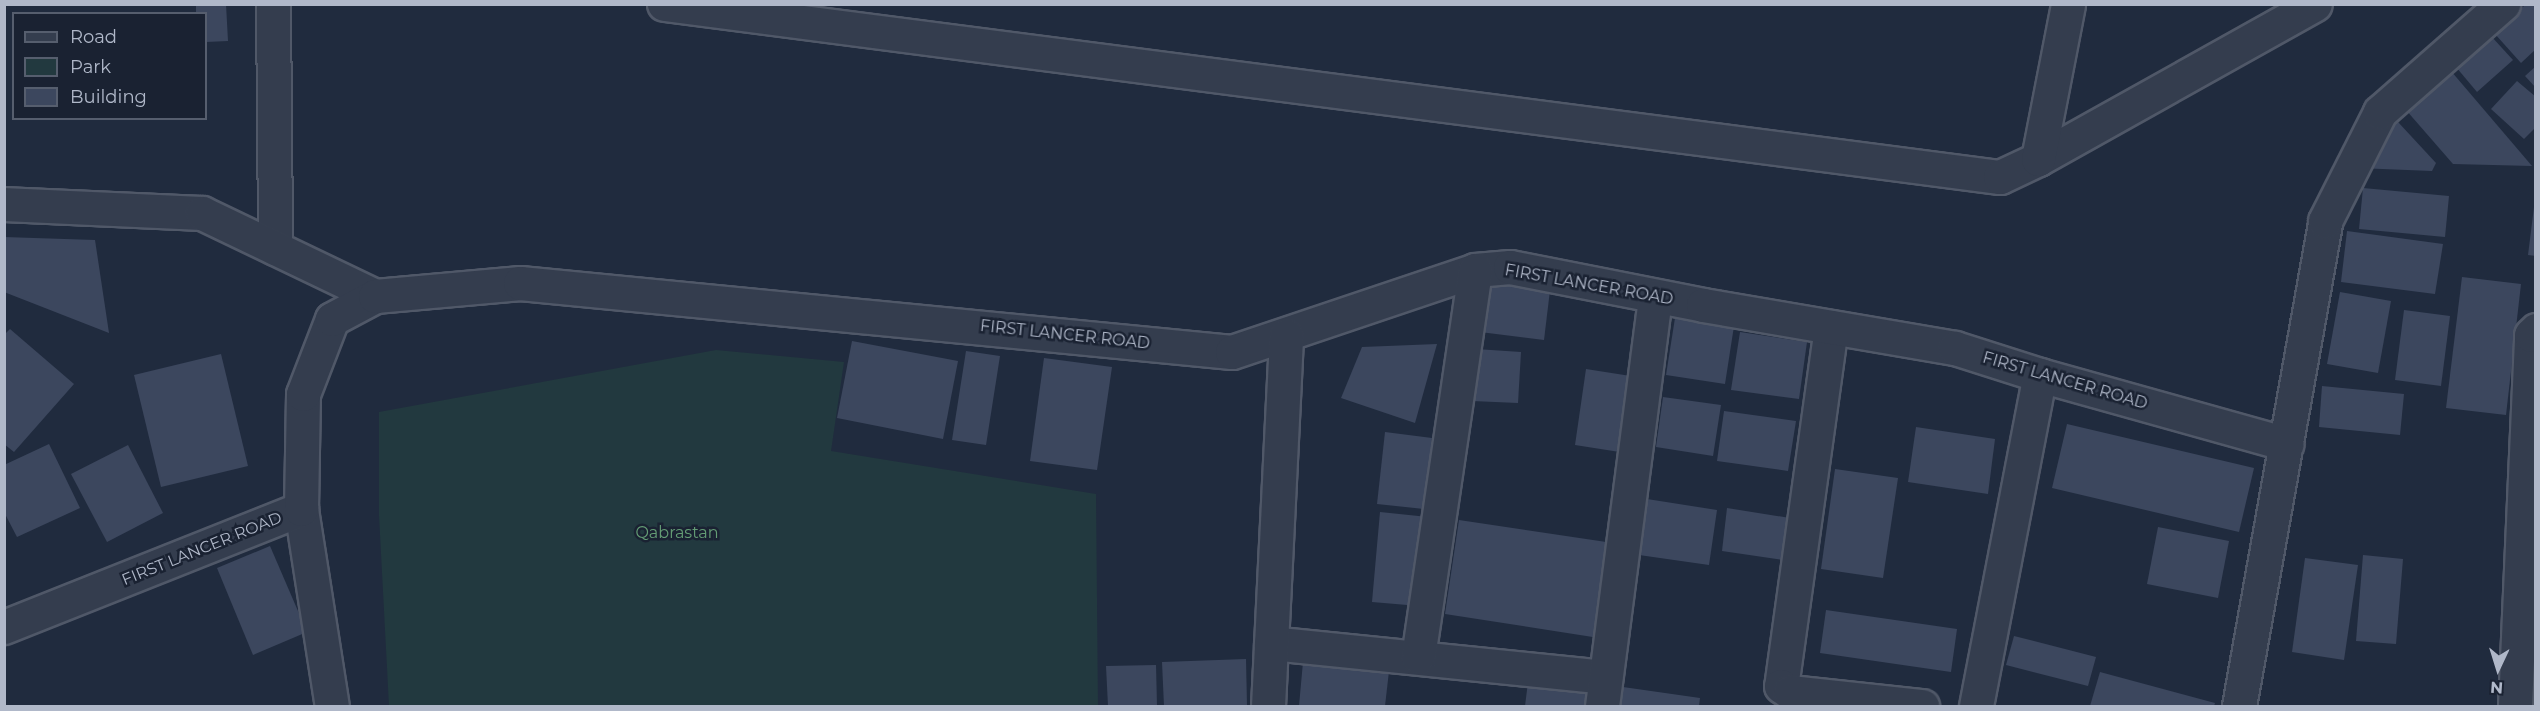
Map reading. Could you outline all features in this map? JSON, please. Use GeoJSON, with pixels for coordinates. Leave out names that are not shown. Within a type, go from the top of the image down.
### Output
{"type":"FeatureCollection","features":[{"type":"Feature","properties":{"kind":"street"},"geometry":{"type":"LineString","coordinates":[[273,4],[275,248]]}},
{"type":"Feature","properties":{"kind":"street"},"geometry":{"type":"LineString","coordinates":[[664,4],[2000,177],[2038,159],[2315,4]]}},
{"type":"Feature","properties":{"kind":"street"},"geometry":{"type":"LineString","coordinates":[[2038,159],[2068,4]]}},
{"type":"Feature","properties":{"kind":"street"},"geometry":{"type":"LineString","coordinates":[[2239,706],[2325,221],[2380,112],[2503,4]]}},
{"type":"Feature","properties":{"kind":"street"},"geometry":{"type":"LineString","coordinates":[[4,204],[202,213],[375,296]]}},
{"type":"Feature","properties":{"kind":"street","name":"FIRST LANCER ROAD"},"geometry":{"type":"LineString","coordinates":[[4,627],[301,509],[303,394],[332,319],[375,296],[520,283],[1232,352],[1475,270],[1510,267],[1655,296],[1955,348],[2040,375],[2287,444]]}},
{"type":"Feature","properties":{"kind":"street"},"geometry":{"type":"LineString","coordinates":[[1418,657],[1475,270]]}},
{"type":"Feature","properties":{"kind":"street"},"geometry":{"type":"LineString","coordinates":[[1271,643],[1418,657],[1603,692],[1655,296]]}},
{"type":"Feature","properties":{"kind":"street"},"geometry":{"type":"LineString","coordinates":[[1831,327],[1781,686],[1790,692],[1922,706]]}},
{"type":"Feature","properties":{"kind":"street"},"geometry":{"type":"LineString","coordinates":[[2515,706],[2528,609],[2531,335],[2535,330]]}},
{"type":"Feature","properties":{"kind":"street"},"geometry":{"type":"LineString","coordinates":[[1268,706],[1286,335]]}},
{"type":"Feature","properties":{"kind":"street"},"geometry":{"type":"LineString","coordinates":[[1976,706],[2040,375]]}},
{"type":"Feature","properties":{"kind":"street"},"geometry":{"type":"LineString","coordinates":[[301,509],[332,706]]}},
{"type":"Feature","properties":{"kind":"green space","name":"Qabrastan"},"geometry":{"type":"Polygon","coordinates":[[[716,350],[844,362],[831,451],[1096,494],[1098,706],[389,706],[379,515],[379,412],[716,350]]]}},
{"type":"Feature","properties":{"kind":"building"},"geometry":{"type":"Polygon","coordinates":[[[196,4],[226,4],[228,41],[207,42],[207,12],[196,12],[196,4]]]}},
{"type":"Feature","properties":{"kind":"building"},"geometry":{"type":"Polygon","coordinates":[[[2526,4],[2536,4],[2536,49],[2521,63],[2495,34],[2526,4]]]}},
{"type":"Feature","properties":{"kind":"building"},"geometry":{"type":"Polygon","coordinates":[[[2491,36],[2513,60],[2477,92],[2456,67],[2491,36]]]}},
{"type":"Feature","properties":{"kind":"building"},"geometry":{"type":"Polygon","coordinates":[[[2536,66],[2536,88],[2525,76],[2536,66]]]}},
{"type":"Feature","properties":{"kind":"building"},"geometry":{"type":"Polygon","coordinates":[[[2451,71],[2532,166],[2453,164],[2406,110],[2451,71]]]}},
{"type":"Feature","properties":{"kind":"building"},"geometry":{"type":"Polygon","coordinates":[[[2517,81],[2536,97],[2536,127],[2524,139],[2491,109],[2517,81]]]}},
{"type":"Feature","properties":{"kind":"building"},"geometry":{"type":"Polygon","coordinates":[[[2398,122],[2436,163],[2432,171],[2357,168],[2398,122]]]}},
{"type":"Feature","properties":{"kind":"building"},"geometry":{"type":"Polygon","coordinates":[[[2363,188],[2449,196],[2445,237],[2359,229],[2363,188]]]}},
{"type":"Feature","properties":{"kind":"building"},"geometry":{"type":"Polygon","coordinates":[[[2534,207],[2536,207],[2536,256],[2528,255],[2534,207]]]}},
{"type":"Feature","properties":{"kind":"building"},"geometry":{"type":"Polygon","coordinates":[[[2347,231],[2443,244],[2435,294],[2341,282],[2347,231]]]}},
{"type":"Feature","properties":{"kind":"building"},"geometry":{"type":"Polygon","coordinates":[[[4,237],[95,240],[109,333],[4,292],[4,237]]]}},
{"type":"Feature","properties":{"kind":"building"},"geometry":{"type":"Polygon","coordinates":[[[1487,274],[1551,282],[1544,340],[1480,332],[1487,274]]]}},
{"type":"Feature","properties":{"kind":"building"},"geometry":{"type":"Polygon","coordinates":[[[2462,277],[2521,284],[2506,415],[2446,408],[2462,277]]]}},
{"type":"Feature","properties":{"kind":"building"},"geometry":{"type":"Polygon","coordinates":[[[2340,292],[2391,301],[2378,373],[2327,364],[2340,292]]]}},
{"type":"Feature","properties":{"kind":"building"},"geometry":{"type":"Polygon","coordinates":[[[2404,310],[2450,316],[2441,386],[2395,380],[2404,310]]]}},
{"type":"Feature","properties":{"kind":"building"},"geometry":{"type":"Polygon","coordinates":[[[1675,318],[1734,326],[1725,384],[1666,375],[1675,318]]]}},
{"type":"Feature","properties":{"kind":"building"},"geometry":{"type":"Polygon","coordinates":[[[10,329],[74,384],[14,452],[4,444],[4,335],[10,329]]]}},
{"type":"Feature","properties":{"kind":"building"},"geometry":{"type":"Polygon","coordinates":[[[1740,332],[1807,342],[1799,399],[1731,390],[1740,332]]]}},
{"type":"Feature","properties":{"kind":"building"},"geometry":{"type":"Polygon","coordinates":[[[852,341],[958,361],[943,439],[837,418],[852,341]]]}},
{"type":"Feature","properties":{"kind":"building"},"geometry":{"type":"Polygon","coordinates":[[[1437,344],[1415,423],[1341,398],[1362,347],[1437,344]]]}},
{"type":"Feature","properties":{"kind":"building"},"geometry":{"type":"Polygon","coordinates":[[[1476,349],[1521,352],[1518,403],[1472,401],[1476,349]]]}},
{"type":"Feature","properties":{"kind":"building"},"geometry":{"type":"Polygon","coordinates":[[[966,351],[1000,356],[986,445],[952,440],[966,351]]]}},
{"type":"Feature","properties":{"kind":"building"},"geometry":{"type":"Polygon","coordinates":[[[221,354],[248,466],[161,487],[134,375],[221,354]]]}},
{"type":"Feature","properties":{"kind":"building"},"geometry":{"type":"Polygon","coordinates":[[[1044,358],[1112,367],[1097,470],[1030,461],[1044,358]]]}},
{"type":"Feature","properties":{"kind":"building"},"geometry":{"type":"Polygon","coordinates":[[[1586,369],[1637,377],[1626,453],[1575,445],[1586,369]]]}},
{"type":"Feature","properties":{"kind":"building"},"geometry":{"type":"Polygon","coordinates":[[[2322,386],[2404,394],[2400,435],[2319,427],[2322,386]]]}},
{"type":"Feature","properties":{"kind":"building"},"geometry":{"type":"Polygon","coordinates":[[[1663,397],[1721,405],[1713,456],[1656,447],[1663,397]]]}},
{"type":"Feature","properties":{"kind":"building"},"geometry":{"type":"Polygon","coordinates":[[[1724,411],[1796,421],[1788,471],[1717,461],[1724,411]]]}},
{"type":"Feature","properties":{"kind":"building"},"geometry":{"type":"Polygon","coordinates":[[[2067,424],[2254,468],[2239,532],[2052,488],[2067,424]]]}},
{"type":"Feature","properties":{"kind":"building"},"geometry":{"type":"Polygon","coordinates":[[[1916,427],[1995,439],[1988,494],[1908,482],[1916,427]]]}},
{"type":"Feature","properties":{"kind":"building"},"geometry":{"type":"Polygon","coordinates":[[[1385,432],[1432,438],[1424,509],[1377,504],[1385,432]]]}},
{"type":"Feature","properties":{"kind":"building"},"geometry":{"type":"Polygon","coordinates":[[[49,444],[80,508],[17,537],[4,512],[4,465],[49,444]]]}},
{"type":"Feature","properties":{"kind":"building"},"geometry":{"type":"Polygon","coordinates":[[[128,445],[163,513],[107,542],[71,474],[128,445]]]}},
{"type":"Feature","properties":{"kind":"building"},"geometry":{"type":"Polygon","coordinates":[[[1835,469],[1898,478],[1883,578],[1821,569],[1835,469]]]}},
{"type":"Feature","properties":{"kind":"building"},"geometry":{"type":"Polygon","coordinates":[[[1647,499],[1717,510],[1709,565],[1639,555],[1647,499]]]}},
{"type":"Feature","properties":{"kind":"building"},"geometry":{"type":"Polygon","coordinates":[[[1727,508],[1790,518],[1784,560],[1722,551],[1727,508]]]}},
{"type":"Feature","properties":{"kind":"building"},"geometry":{"type":"Polygon","coordinates":[[[1380,512],[1428,517],[1419,606],[1372,602],[1380,512]]]}},
{"type":"Feature","properties":{"kind":"building"},"geometry":{"type":"Polygon","coordinates":[[[1459,520],[1613,543],[1599,638],[1445,614],[1459,520]]]}},
{"type":"Feature","properties":{"kind":"building"},"geometry":{"type":"Polygon","coordinates":[[[2158,527],[2229,541],[2218,598],[2147,584],[2158,527]]]}},
{"type":"Feature","properties":{"kind":"building"},"geometry":{"type":"Polygon","coordinates":[[[270,546],[307,632],[253,655],[217,568],[270,546]]]}},
{"type":"Feature","properties":{"kind":"building"},"geometry":{"type":"Polygon","coordinates":[[[2363,555],[2403,559],[2396,644],[2356,641],[2363,555]]]}},
{"type":"Feature","properties":{"kind":"building"},"geometry":{"type":"Polygon","coordinates":[[[2305,558],[2358,565],[2344,660],[2292,652],[2305,558]]]}},
{"type":"Feature","properties":{"kind":"building"},"geometry":{"type":"Polygon","coordinates":[[[1826,610],[1957,629],[1951,672],[1820,653],[1826,610]]]}},
{"type":"Feature","properties":{"kind":"building"},"geometry":{"type":"Polygon","coordinates":[[[2014,636],[2096,657],[2088,686],[2006,665],[2014,636]]]}},
{"type":"Feature","properties":{"kind":"building"},"geometry":{"type":"Polygon","coordinates":[[[1246,659],[1247,706],[1164,706],[1162,662],[1246,659]]]}},
{"type":"Feature","properties":{"kind":"building"},"geometry":{"type":"Polygon","coordinates":[[[1303,662],[1389,671],[1385,706],[1299,706],[1303,662]]]}},
{"type":"Feature","properties":{"kind":"building"},"geometry":{"type":"Polygon","coordinates":[[[1156,665],[1157,706],[1108,706],[1106,666],[1156,665]]]}},
{"type":"Feature","properties":{"kind":"building"},"geometry":{"type":"Polygon","coordinates":[[[2100,672],[2215,703],[2214,706],[2090,706],[2100,672]]]}},
{"type":"Feature","properties":{"kind":"building"},"geometry":{"type":"Polygon","coordinates":[[[1528,682],[1591,690],[1589,706],[1525,706],[1528,682]]]}},
{"type":"Feature","properties":{"kind":"building"},"geometry":{"type":"Polygon","coordinates":[[[1623,687],[1700,698],[1699,706],[1620,706],[1623,687]]]}}]}
